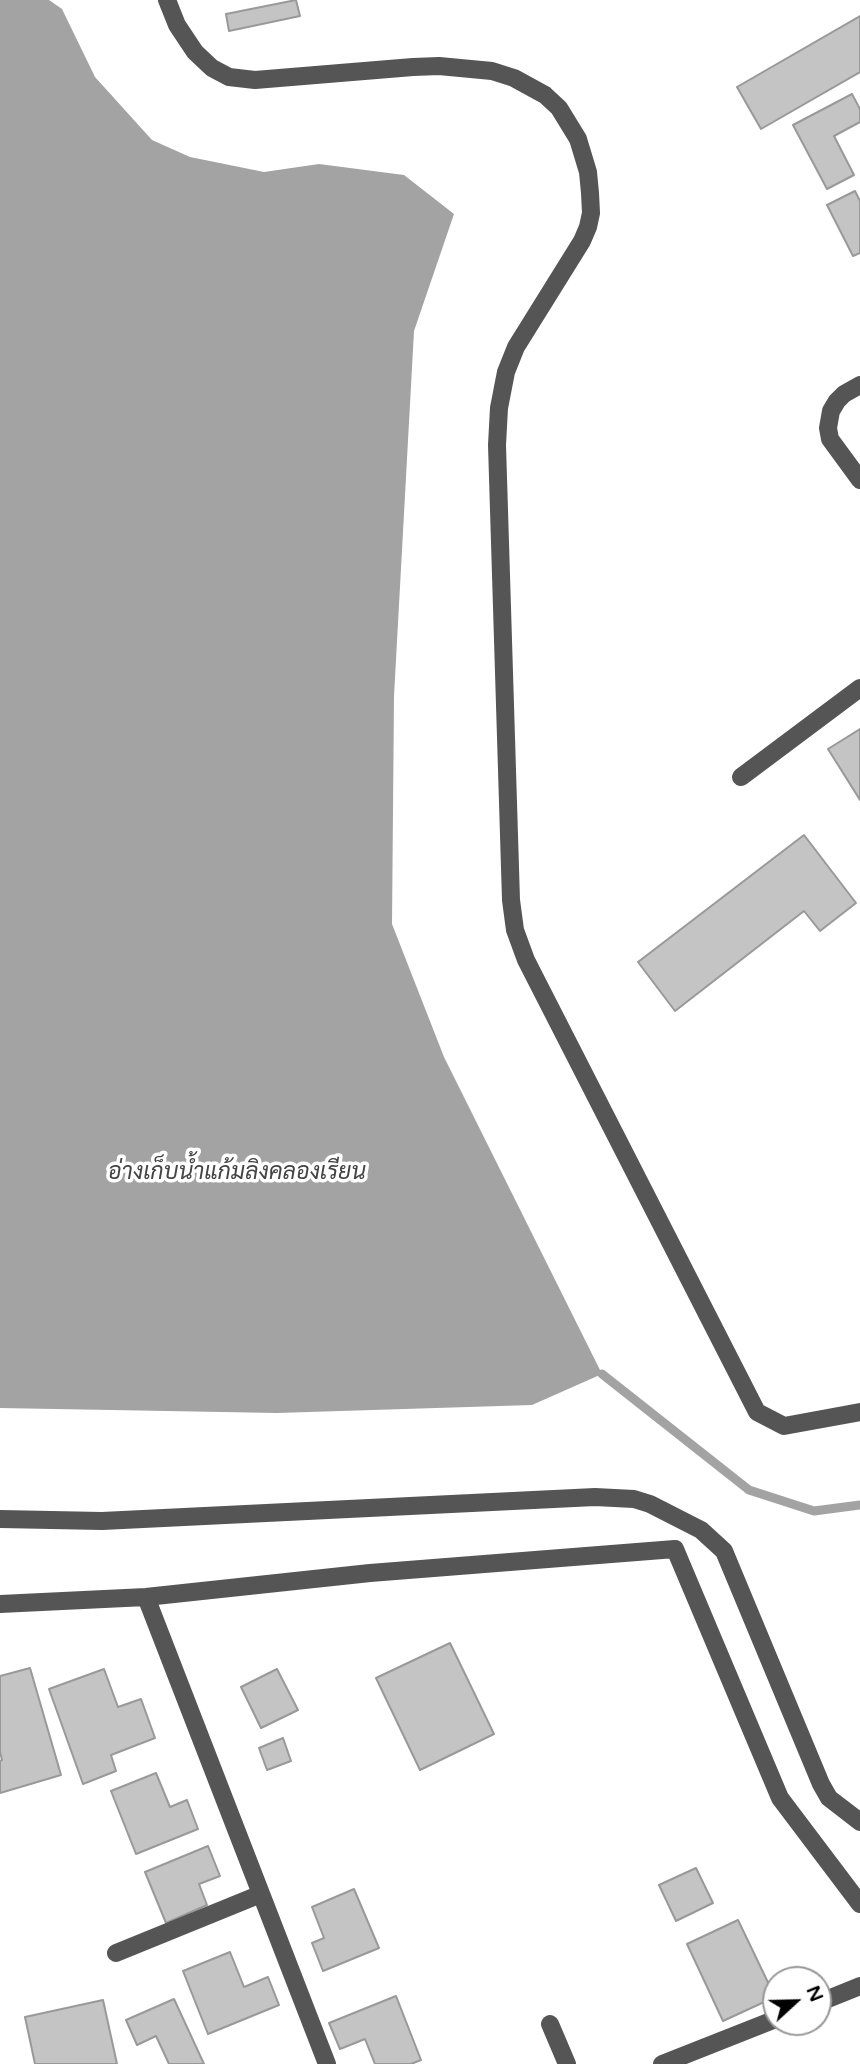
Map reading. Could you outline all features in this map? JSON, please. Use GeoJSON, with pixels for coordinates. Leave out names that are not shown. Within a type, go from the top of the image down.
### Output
{"type":"FeatureCollection","features":[{"type":"Feature","properties":{"kind":"street"},"geometry":{"type":"LineString","coordinates":[[167,0],[177,24],[195,51],[212,68],[229,77],[255,80],[413,66],[492,71],[535,87],[559,108],[578,139],[590,193],[591,213],[588,227],[516,347],[506,372],[499,408],[497,445],[509,845],[515,930],[526,960],[757,1412],[784,1426],[860,1412]]}},
{"type":"Feature","properties":{"kind":"street"},"geometry":{"type":"LineString","coordinates":[[860,385],[837,401],[831,411],[828,428],[830,439],[860,480]]}},
{"type":"Feature","properties":{"kind":"street"},"geometry":{"type":"LineString","coordinates":[[741,777],[860,688]]}},
{"type":"Feature","properties":{"kind":"street"},"geometry":{"type":"LineString","coordinates":[[0,1519],[102,1521],[595,1497],[624,1498],[650,1504],[701,1530],[724,1552],[821,1784],[829,1798],[860,1822]]}},
{"type":"Feature","properties":{"kind":"street"},"geometry":{"type":"LineString","coordinates":[[0,1604],[146,1597],[370,1573],[675,1549],[780,1798],[860,1904]]}},
{"type":"Feature","properties":{"kind":"street"},"geometry":{"type":"LineString","coordinates":[[146,1597],[327,2064]]}},
{"type":"Feature","properties":{"kind":"street"},"geometry":{"type":"LineString","coordinates":[[116,1953],[261,1894]]}},
{"type":"Feature","properties":{"kind":"street"},"geometry":{"type":"LineString","coordinates":[[832,1997],[860,1986]]}},
{"type":"Feature","properties":{"kind":"street"},"geometry":{"type":"LineString","coordinates":[[550,2024],[567,2064]]}},
{"type":"Feature","properties":{"kind":"street"},"geometry":{"type":"LineString","coordinates":[[662,2064],[762,2025]]}},
{"type":"Feature","properties":{"kind":"water","name":"อ่างเก็บน้ำแก้มลิงคลองเรียน"},"geometry":{"type":"Polygon","coordinates":[[[0,0],[49,0],[62,9],[95,77],[152,140],[190,157],[264,172],[319,164],[404,175],[454,214],[414,331],[394,696],[392,924],[444,1057],[602,1374],[532,1405],[277,1413],[0,1408],[0,0]]]}},
{"type":"Feature","properties":{"kind":"building"},"geometry":{"type":"Polygon","coordinates":[[[296,0],[300,16],[229,31],[226,14],[296,0]]]}},
{"type":"Feature","properties":{"kind":"building"},"geometry":{"type":"Polygon","coordinates":[[[860,16],[860,72],[761,129],[737,87],[860,16]]]}},
{"type":"Feature","properties":{"kind":"building"},"geometry":{"type":"Polygon","coordinates":[[[852,94],[860,109],[860,122],[834,136],[854,175],[827,189],[793,125],[852,94]]]}},
{"type":"Feature","properties":{"kind":"building"},"geometry":{"type":"Polygon","coordinates":[[[855,191],[860,201],[860,253],[853,256],[827,205],[855,191]]]}},
{"type":"Feature","properties":{"kind":"building"},"geometry":{"type":"Polygon","coordinates":[[[860,729],[860,800],[828,749],[860,729]]]}},
{"type":"Feature","properties":{"kind":"building"},"geometry":{"type":"Polygon","coordinates":[[[804,835],[856,903],[820,931],[804,911],[675,1011],[638,962],[804,835]]]}},
{"type":"Feature","properties":{"kind":"building"},"geometry":{"type":"Polygon","coordinates":[[[450,1643],[494,1734],[420,1770],[376,1678],[450,1643]]]}},
{"type":"Feature","properties":{"kind":"building"},"geometry":{"type":"Polygon","coordinates":[[[30,1668],[61,1775],[0,1793],[0,1676],[30,1668]]]}},
{"type":"Feature","properties":{"kind":"building"},"geometry":{"type":"Polygon","coordinates":[[[104,1669],[118,1707],[141,1699],[155,1738],[111,1755],[116,1771],[83,1784],[49,1689],[104,1669]]]}},
{"type":"Feature","properties":{"kind":"building"},"geometry":{"type":"Polygon","coordinates":[[[277,1669],[298,1710],[261,1728],[241,1687],[277,1669]]]}},
{"type":"Feature","properties":{"kind":"building"},"geometry":{"type":"Polygon","coordinates":[[[283,1738],[291,1761],[267,1770],[259,1748],[283,1738]]]}},
{"type":"Feature","properties":{"kind":"building"},"geometry":{"type":"Polygon","coordinates":[[[156,1773],[170,1807],[187,1800],[198,1829],[136,1854],[111,1791],[156,1773]]]}},
{"type":"Feature","properties":{"kind":"building"},"geometry":{"type":"Polygon","coordinates":[[[208,1846],[220,1876],[199,1884],[207,1905],[166,1923],[145,1872],[208,1846]]]}},
{"type":"Feature","properties":{"kind":"building"},"geometry":{"type":"Polygon","coordinates":[[[696,1868],[713,1903],[676,1921],[659,1885],[696,1868]]]}},
{"type":"Feature","properties":{"kind":"building"},"geometry":{"type":"Polygon","coordinates":[[[354,1889],[379,1948],[323,1971],[312,1943],[324,1938],[312,1907],[354,1889]]]}},
{"type":"Feature","properties":{"kind":"building"},"geometry":{"type":"Polygon","coordinates":[[[738,1920],[762,1970],[762,2003],[723,2021],[687,1944],[738,1920]]]}},
{"type":"Feature","properties":{"kind":"building"},"geometry":{"type":"Polygon","coordinates":[[[230,1952],[244,1987],[268,1977],[279,2005],[208,2034],[183,1971],[230,1952]]]}},
{"type":"Feature","properties":{"kind":"building"},"geometry":{"type":"Polygon","coordinates":[[[396,1996],[421,2060],[411,2064],[375,2064],[365,2039],[340,2049],[329,2023],[396,1996]]]}},
{"type":"Feature","properties":{"kind":"building"},"geometry":{"type":"Polygon","coordinates":[[[174,1999],[204,2064],[169,2064],[156,2036],[137,2045],[126,2020],[174,1999]]]}},
{"type":"Feature","properties":{"kind":"building"},"geometry":{"type":"Polygon","coordinates":[[[103,2000],[117,2064],[35,2064],[25,2017],[103,2000]]]}},
{"type":"Feature","properties":{"kind":"waterway"},"geometry":{"type":"LineString","coordinates":[[602,1374],[749,1490],[814,1511],[860,1505]]}}]}
